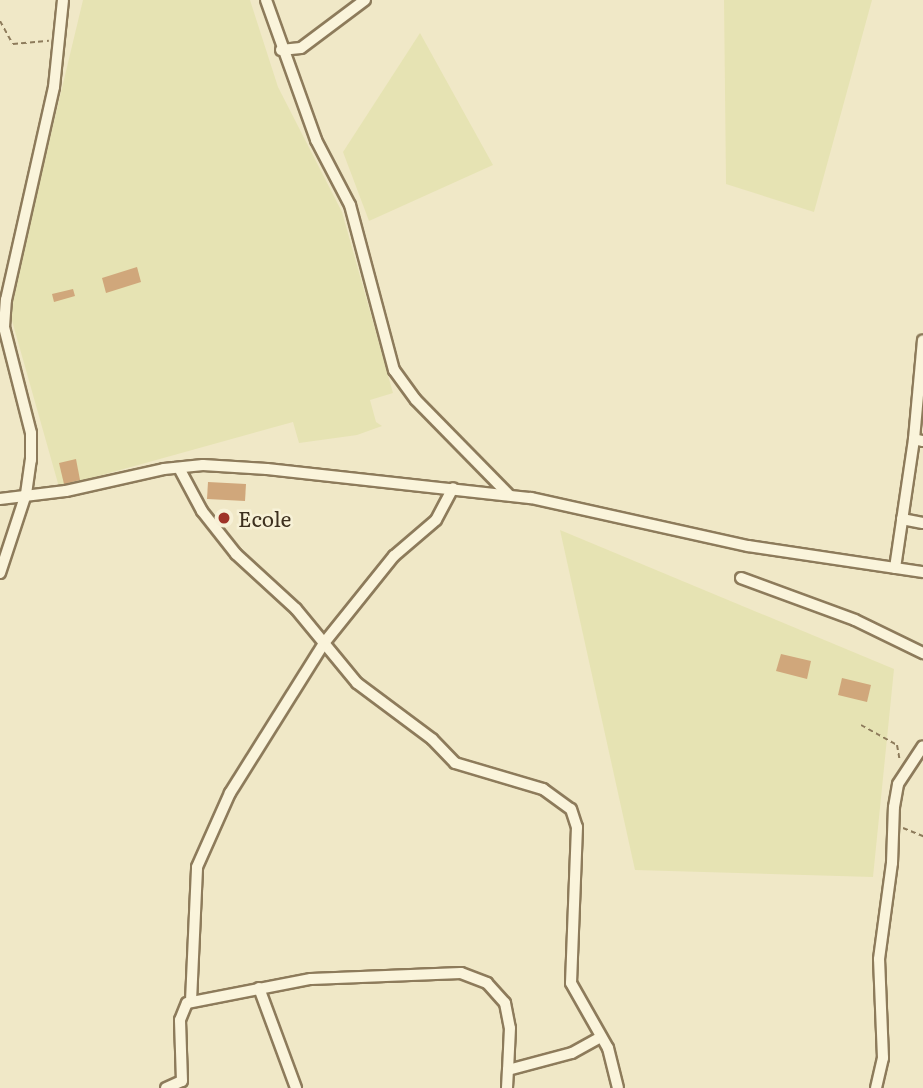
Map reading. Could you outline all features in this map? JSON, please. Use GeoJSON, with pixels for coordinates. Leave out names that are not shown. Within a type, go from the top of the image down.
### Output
{"type":"FeatureCollection","features":[{"type":"Feature","properties":{"kind":"street"},"geometry":{"type":"LineString","coordinates":[[0,573],[26,494],[31,433],[4,327],[3,307],[54,87],[63,0]]}},
{"type":"Feature","properties":{"kind":"street"},"geometry":{"type":"LineString","coordinates":[[266,0],[281,50],[316,141],[350,205],[394,370],[416,400],[509,495]]}},
{"type":"Feature","properties":{"kind":"street"},"geometry":{"type":"LineString","coordinates":[[281,50],[301,48],[321,36],[365,0]]}},
{"type":"Feature","properties":{"kind":"street"},"geometry":{"type":"LineString","coordinates":[[0,283],[12,265]]}},
{"type":"Feature","properties":{"kind":"street"},"geometry":{"type":"LineString","coordinates":[[895,568],[918,440],[923,340]]}},
{"type":"Feature","properties":{"kind":"street"},"geometry":{"type":"LineString","coordinates":[[179,468],[202,511],[236,554],[296,609],[357,683],[432,739],[455,763],[543,789],[571,809],[577,827],[571,983],[608,1048],[618,1088]]}},
{"type":"Feature","properties":{"kind":"street"},"geometry":{"type":"LineString","coordinates":[[0,499],[66,491],[179,468],[267,470],[438,491],[453,488],[509,495],[606,512],[748,546],[923,572]]}},
{"type":"Feature","properties":{"kind":"street"},"geometry":{"type":"LineString","coordinates":[[191,1001],[197,867],[230,793],[324,643],[394,556],[436,520],[453,488]]}},
{"type":"Feature","properties":{"kind":"street"},"geometry":{"type":"LineString","coordinates":[[902,519],[923,523]]}},
{"type":"Feature","properties":{"kind":"street"},"geometry":{"type":"LineString","coordinates":[[741,578],[855,620],[923,653]]}},
{"type":"Feature","properties":{"kind":"street"},"geometry":{"type":"LineString","coordinates":[[876,1088],[883,1058],[879,959],[892,871],[893,823],[898,784],[923,746]]}},
{"type":"Feature","properties":{"kind":"street"},"geometry":{"type":"LineString","coordinates":[[166,1088],[182,1081],[180,1020],[182,1006],[191,1001],[311,979],[461,973],[486,983],[505,1003],[510,1028],[507,1088]]}},
{"type":"Feature","properties":{"kind":"street"},"geometry":{"type":"LineString","coordinates":[[259,988],[296,1088]]}},
{"type":"Feature","properties":{"kind":"street"},"geometry":{"type":"LineString","coordinates":[[508,1070],[572,1053],[601,1037]]}},
{"type":"Feature","properties":{"kind":"path"},"geometry":{"type":"LineString","coordinates":[[0,21],[13,44],[57,41]]}},
{"type":"Feature","properties":{"kind":"path"},"geometry":{"type":"LineString","coordinates":[[861,725],[897,744],[901,757],[898,784]]}},
{"type":"Feature","properties":{"kind":"path"},"geometry":{"type":"LineString","coordinates":[[893,823],[923,836]]}},
{"type":"Feature","properties":{"kind":"shaded area"},"geometry":{"type":"Polygon","coordinates":[[[83,0],[250,0],[278,87],[342,212],[393,393],[370,400],[376,422],[382,426],[357,435],[299,443],[293,422],[59,487],[9,310],[83,0]]]}},
{"type":"Feature","properties":{"kind":"shaded area"},"geometry":{"type":"Polygon","coordinates":[[[724,0],[872,0],[814,212],[726,184],[724,0]]]}},
{"type":"Feature","properties":{"kind":"shaded area"},"geometry":{"type":"Polygon","coordinates":[[[420,33],[493,165],[369,221],[343,152],[420,33]]]}},
{"type":"Feature","properties":{"kind":"shaded area"},"geometry":{"type":"Polygon","coordinates":[[[560,530],[894,669],[873,877],[635,870],[560,530]]]}},
{"type":"Feature","properties":{"kind":"building"},"geometry":{"type":"Polygon","coordinates":[[[137,267],[141,282],[106,293],[102,278],[137,267]]]}},
{"type":"Feature","properties":{"kind":"building"},"geometry":{"type":"Polygon","coordinates":[[[73,289],[75,296],[54,302],[52,294],[73,289]]]}},
{"type":"Feature","properties":{"kind":"building"},"geometry":{"type":"Polygon","coordinates":[[[76,459],[80,480],[64,484],[59,463],[76,459]]]}},
{"type":"Feature","properties":{"kind":"building"},"geometry":{"type":"Polygon","coordinates":[[[208,482],[246,484],[245,501],[207,499],[208,482]]]}},
{"type":"Feature","properties":{"kind":"building"},"geometry":{"type":"Polygon","coordinates":[[[781,654],[811,661],[807,679],[776,671],[781,654]]]}},
{"type":"Feature","properties":{"kind":"building"},"geometry":{"type":"Polygon","coordinates":[[[842,678],[871,685],[867,702],[838,695],[842,678]]]}},
{"type":"Feature","properties":{"kind":"place","name":"Ecole"},"geometry":{"type":"Point","coordinates":[224,518]}}]}
